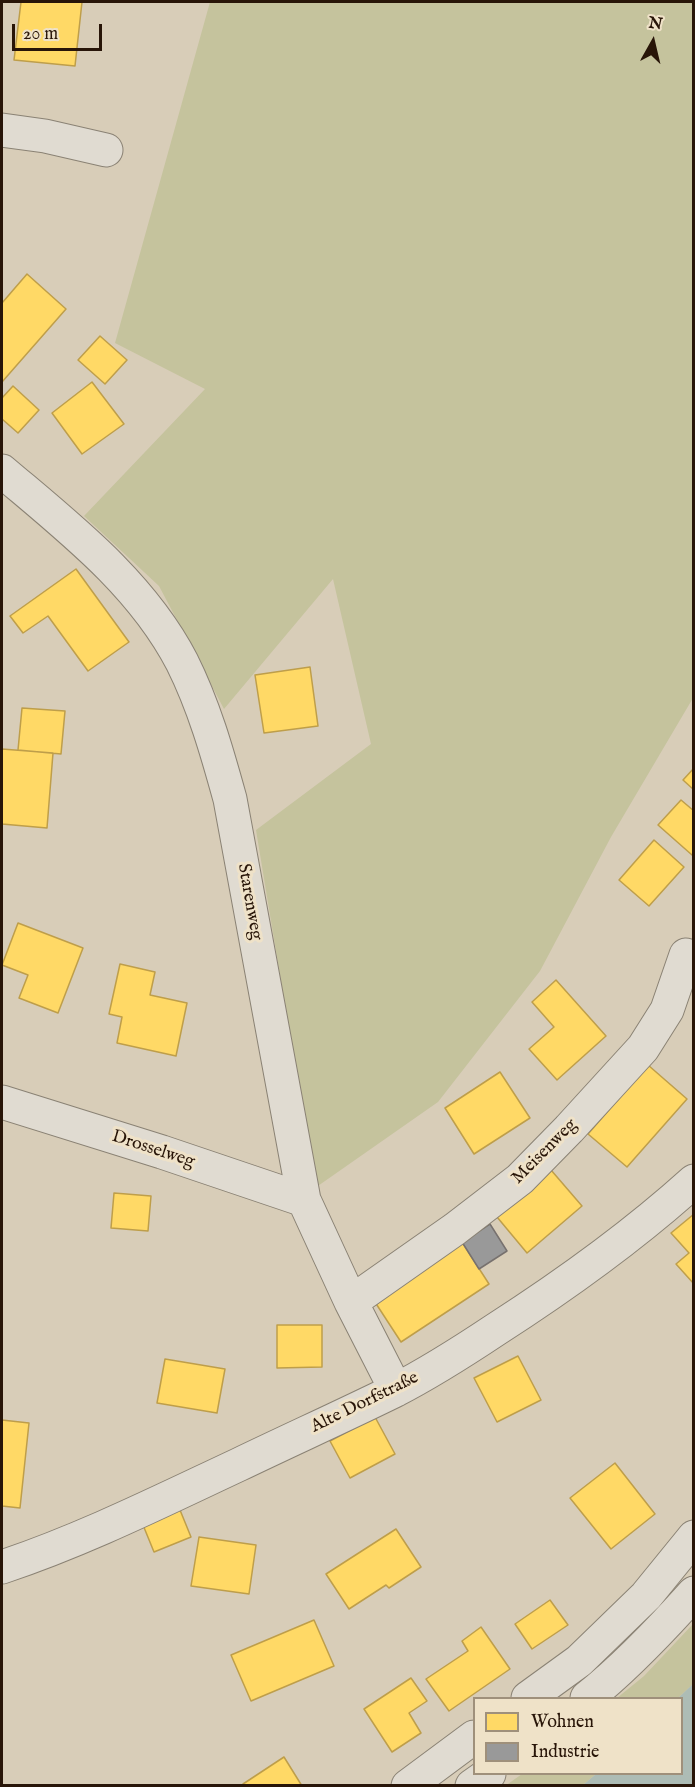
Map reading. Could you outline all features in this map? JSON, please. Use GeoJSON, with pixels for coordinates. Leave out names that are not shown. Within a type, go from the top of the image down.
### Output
{"type":"FeatureCollection","features":[{"type":"Feature","properties":{"kind":"street"},"geometry":{"type":"LineString","coordinates":[[2,130],[45,136],[106,150]]}},
{"type":"Feature","properties":{"kind":"street","name":"Starenweg"},"geometry":{"type":"LineString","coordinates":[[2,471],[97,552],[131,590],[167,637],[182,662],[200,703],[230,799],[304,1200],[351,1302],[396,1390]]}},
{"type":"Feature","properties":{"kind":"street","name":"Meisenweg"},"geometry":{"type":"LineString","coordinates":[[351,1302],[455,1229],[520,1179],[569,1129],[643,1048],[667,1010],[686,955]]}},
{"type":"Feature","properties":{"kind":"street","name":"Drosselweg"},"geometry":{"type":"LineString","coordinates":[[2,1102],[162,1152],[304,1200]]}},
{"type":"Feature","properties":{"kind":"street","name":"Alte Dorfstraße"},"geometry":{"type":"LineString","coordinates":[[2,1567],[30,1558],[102,1527],[396,1390],[456,1356],[560,1289],[630,1236],[693,1181]]}},
{"type":"Feature","properties":{"kind":"street"},"geometry":{"type":"LineString","coordinates":[[529,1697],[579,1661],[646,1596],[693,1537]]}},
{"type":"Feature","properties":{"kind":"street"},"geometry":{"type":"LineString","coordinates":[[588,1697],[617,1674],[663,1628],[693,1593]]}},
{"type":"Feature","properties":{"kind":"street"},"geometry":{"type":"LineString","coordinates":[[408,1785],[473,1738]]}},
{"type":"Feature","properties":{"kind":"street"},"geometry":{"type":"LineString","coordinates":[[472,1785],[486,1775]]}},
{"type":"Feature","properties":{"kind":"shaded area"},"geometry":{"type":"Polygon","coordinates":[[[210,2],[693,2],[693,698],[611,837],[540,971],[438,1102],[315,1188],[256,830],[371,744],[333,579],[224,709],[159,586],[84,516],[205,389],[115,343],[210,2]]]}},
{"type":"Feature","properties":{"kind":"shaded area"},"geometry":{"type":"Polygon","coordinates":[[[693,1624],[693,1684],[679,1697],[618,1697],[644,1676],[693,1624]]]}},
{"type":"Feature","properties":{"kind":"shaded area"},"geometry":{"type":"Polygon","coordinates":[[[693,1684],[693,1785],[583,1785],[595,1775],[683,1775],[683,1697],[679,1697],[693,1684]]]}},
{"type":"Feature","properties":{"kind":"shaded area"},"geometry":{"type":"Polygon","coordinates":[[[521,1775],[595,1775],[583,1785],[505,1786],[521,1775]]]}},
{"type":"Feature","properties":{"kind":"building: Wohnen"},"geometry":{"type":"Polygon","coordinates":[[[21,2],[82,2],[75,66],[14,60],[21,2]]]}},
{"type":"Feature","properties":{"kind":"building: Wohnen"},"geometry":{"type":"Polygon","coordinates":[[[27,274],[66,309],[2,382],[2,303],[27,274]]]}},
{"type":"Feature","properties":{"kind":"building: Wohnen"},"geometry":{"type":"Polygon","coordinates":[[[100,336],[127,360],[105,384],[78,360],[100,336]]]}},
{"type":"Feature","properties":{"kind":"building: Wohnen"},"geometry":{"type":"Polygon","coordinates":[[[92,382],[124,424],[82,454],[52,413],[92,382]]]}},
{"type":"Feature","properties":{"kind":"building: Wohnen"},"geometry":{"type":"Polygon","coordinates":[[[13,386],[39,410],[18,433],[2,419],[2,398],[13,386]]]}},
{"type":"Feature","properties":{"kind":"building: Wohnen"},"geometry":{"type":"Polygon","coordinates":[[[76,569],[129,642],[88,671],[48,616],[23,633],[10,616],[76,569]]]}},
{"type":"Feature","properties":{"kind":"building: Wohnen"},"geometry":{"type":"Polygon","coordinates":[[[310,667],[318,726],[264,733],[255,675],[310,667]]]}},
{"type":"Feature","properties":{"kind":"building: Wohnen"},"geometry":{"type":"Polygon","coordinates":[[[22,708],[65,711],[61,754],[18,750],[22,708]]]}},
{"type":"Feature","properties":{"kind":"building: Wohnen"},"geometry":{"type":"Polygon","coordinates":[[[2,749],[53,753],[47,828],[2,824],[2,749]]]}},
{"type":"Feature","properties":{"kind":"building: Wohnen"},"geometry":{"type":"Polygon","coordinates":[[[694,768],[694,790],[683,780],[694,768]]]}},
{"type":"Feature","properties":{"kind":"building: Wohnen"},"geometry":{"type":"Polygon","coordinates":[[[681,800],[694,811],[694,853],[692,855],[658,825],[681,800]]]}},
{"type":"Feature","properties":{"kind":"building: Wohnen"},"geometry":{"type":"Polygon","coordinates":[[[654,840],[684,867],[649,906],[619,880],[654,840]]]}},
{"type":"Feature","properties":{"kind":"building: Wohnen"},"geometry":{"type":"Polygon","coordinates":[[[18,923],[83,948],[58,1013],[19,998],[28,975],[2,965],[18,923]]]}},
{"type":"Feature","properties":{"kind":"building: Wohnen"},"geometry":{"type":"Polygon","coordinates":[[[120,964],[155,972],[150,995],[187,1003],[176,1056],[117,1043],[122,1017],[109,1014],[120,964]]]}},
{"type":"Feature","properties":{"kind":"building: Wohnen"},"geometry":{"type":"Polygon","coordinates":[[[556,980],[606,1036],[557,1080],[529,1049],[554,1027],[532,1002],[556,980]]]}},
{"type":"Feature","properties":{"kind":"building: Wohnen"},"geometry":{"type":"Polygon","coordinates":[[[648,1065],[687,1099],[627,1167],[588,1134],[648,1065]]]}},
{"type":"Feature","properties":{"kind":"building: Wohnen"},"geometry":{"type":"Polygon","coordinates":[[[500,1072],[530,1118],[474,1154],[445,1108],[500,1072]]]}},
{"type":"Feature","properties":{"kind":"building: Wohnen"},"geometry":{"type":"Polygon","coordinates":[[[551,1170],[582,1206],[527,1253],[497,1217],[551,1170]]]}},
{"type":"Feature","properties":{"kind":"building: Wohnen"},"geometry":{"type":"Polygon","coordinates":[[[114,1193],[151,1196],[148,1231],[111,1228],[114,1193]]]}},
{"type":"Feature","properties":{"kind":"building: Wohnen"},"geometry":{"type":"Polygon","coordinates":[[[694,1214],[694,1284],[676,1264],[689,1253],[671,1233],[694,1214]]]}},
{"type":"Feature","properties":{"kind":"building: Wohnen"},"geometry":{"type":"Polygon","coordinates":[[[462,1242],[489,1284],[401,1342],[373,1299],[462,1242]]]}},
{"type":"Feature","properties":{"kind":"building: Wohnen"},"geometry":{"type":"Polygon","coordinates":[[[277,1325],[322,1325],[322,1367],[277,1368],[277,1325]]]}},
{"type":"Feature","properties":{"kind":"building: Wohnen"},"geometry":{"type":"Polygon","coordinates":[[[518,1356],[541,1400],[497,1422],[474,1378],[518,1356]]]}},
{"type":"Feature","properties":{"kind":"building: Wohnen"},"geometry":{"type":"Polygon","coordinates":[[[165,1359],[225,1369],[217,1413],[157,1403],[165,1359]]]}},
{"type":"Feature","properties":{"kind":"building: Wohnen"},"geometry":{"type":"Polygon","coordinates":[[[375,1417],[395,1454],[350,1478],[330,1441],[375,1417]]]}},
{"type":"Feature","properties":{"kind":"building: Wohnen"},"geometry":{"type":"Polygon","coordinates":[[[2,1420],[29,1423],[20,1508],[2,1506],[2,1420]]]}},
{"type":"Feature","properties":{"kind":"building: Wohnen"},"geometry":{"type":"Polygon","coordinates":[[[615,1463],[655,1514],[611,1549],[570,1498],[615,1463]]]}},
{"type":"Feature","properties":{"kind":"building: Wohnen"},"geometry":{"type":"Polygon","coordinates":[[[180,1510],[191,1537],[154,1552],[143,1525],[180,1510]]]}},
{"type":"Feature","properties":{"kind":"building: Wohnen"},"geometry":{"type":"Polygon","coordinates":[[[396,1529],[421,1567],[389,1588],[386,1585],[349,1609],[326,1574],[396,1529]]]}},
{"type":"Feature","properties":{"kind":"building: Wohnen"},"geometry":{"type":"Polygon","coordinates":[[[199,1537],[256,1545],[249,1594],[191,1586],[199,1537]]]}},
{"type":"Feature","properties":{"kind":"building: Wohnen"},"geometry":{"type":"Polygon","coordinates":[[[550,1600],[568,1625],[532,1649],[515,1624],[550,1600]]]}},
{"type":"Feature","properties":{"kind":"building: Wohnen"},"geometry":{"type":"Polygon","coordinates":[[[314,1620],[334,1666],[251,1701],[231,1655],[314,1620]]]}},
{"type":"Feature","properties":{"kind":"building: Wohnen"},"geometry":{"type":"Polygon","coordinates":[[[481,1627],[510,1669],[449,1711],[426,1679],[468,1651],[462,1641],[481,1627]]]}},
{"type":"Feature","properties":{"kind":"building: Wohnen"},"geometry":{"type":"Polygon","coordinates":[[[411,1678],[427,1701],[409,1713],[421,1733],[392,1752],[364,1709],[411,1678]]]}},
{"type":"Feature","properties":{"kind":"building: Wohnen"},"geometry":{"type":"Polygon","coordinates":[[[284,1757],[302,1786],[244,1786],[243,1784],[284,1757]]]}},
{"type":"Feature","properties":{"kind":"building: Industrie"},"geometry":{"type":"Polygon","coordinates":[[[490,1224],[507,1251],[479,1269],[462,1242],[490,1224]]]}}]}
